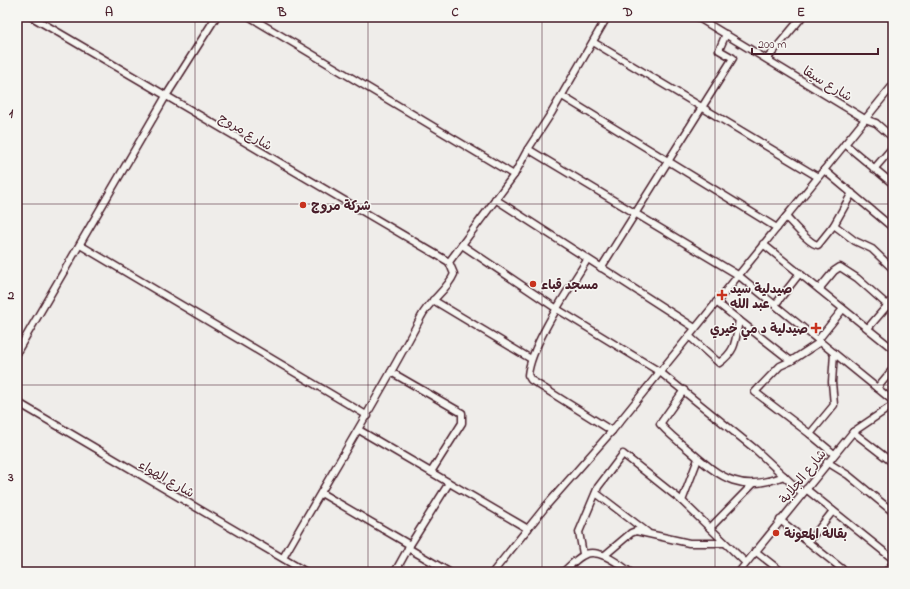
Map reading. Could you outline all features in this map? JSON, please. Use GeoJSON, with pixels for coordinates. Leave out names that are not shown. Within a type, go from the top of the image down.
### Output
{"type":"FeatureCollection","features":[{"type":"Feature","properties":{"kind":"street","name":"شارع مروج"},"geometry":{"type":"LineString","coordinates":[[32,17],[449,262]]}},
{"type":"Feature","properties":{"kind":"street"},"geometry":{"type":"LineString","coordinates":[[17,352],[166,96],[216,17]]}},
{"type":"Feature","properties":{"kind":"street"},"geometry":{"type":"LineString","coordinates":[[250,17],[514,175]]}},
{"type":"Feature","properties":{"kind":"street"},"geometry":{"type":"LineString","coordinates":[[283,558],[358,430],[368,416],[391,372],[412,337],[426,307],[452,279],[454,274],[449,262],[514,175],[528,148],[562,96],[607,17]]}},
{"type":"Feature","properties":{"kind":"street","name":"شارع سيقا"},"geometry":{"type":"LineString","coordinates":[[697,17],[865,119],[876,123],[893,138]]}},
{"type":"Feature","properties":{"kind":"street"},"geometry":{"type":"LineString","coordinates":[[767,59],[802,17]]}},
{"type":"Feature","properties":{"kind":"street"},"geometry":{"type":"LineString","coordinates":[[601,268],[634,212],[733,58],[719,50],[726,34]]}},
{"type":"Feature","properties":{"kind":"street"},"geometry":{"type":"LineString","coordinates":[[593,42],[818,176]]}},
{"type":"Feature","properties":{"kind":"street"},"geometry":{"type":"LineString","coordinates":[[493,572],[612,431],[893,85]]}},
{"type":"Feature","properties":{"kind":"street"},"geometry":{"type":"LineString","coordinates":[[562,96],[777,228]]}},
{"type":"Feature","properties":{"kind":"street"},"geometry":{"type":"LineString","coordinates":[[845,144],[893,184]]}},
{"type":"Feature","properties":{"kind":"street"},"geometry":{"type":"LineString","coordinates":[[874,169],[893,146]]}},
{"type":"Feature","properties":{"kind":"street"},"geometry":{"type":"LineString","coordinates":[[528,148],[738,276],[893,401]]}},
{"type":"Feature","properties":{"kind":"street"},"geometry":{"type":"LineString","coordinates":[[824,170],[893,228]]}},
{"type":"Feature","properties":{"kind":"street"},"geometry":{"type":"LineString","coordinates":[[786,217],[816,245],[822,241],[834,225],[852,193]]}},
{"type":"Feature","properties":{"kind":"street"},"geometry":{"type":"LineString","coordinates":[[495,199],[587,260],[695,328]]}},
{"type":"Feature","properties":{"kind":"street"},"geometry":{"type":"LineString","coordinates":[[834,225],[855,241],[872,249],[893,269]]}},
{"type":"Feature","properties":{"kind":"street"},"geometry":{"type":"LineString","coordinates":[[80,244],[368,416]]}},
{"type":"Feature","properties":{"kind":"street"},"geometry":{"type":"LineString","coordinates":[[764,244],[893,349]]}},
{"type":"Feature","properties":{"kind":"street"},"geometry":{"type":"LineString","coordinates":[[462,246],[557,309],[660,372],[755,449],[784,476],[833,511],[893,559]]}},
{"type":"Feature","properties":{"kind":"street"},"geometry":{"type":"LineString","coordinates":[[587,260],[557,309],[531,359],[528,375],[531,380],[612,431]]}},
{"type":"Feature","properties":{"kind":"street"},"geometry":{"type":"LineString","coordinates":[[819,289],[834,271],[840,267],[857,278],[893,310]]}},
{"type":"Feature","properties":{"kind":"street"},"geometry":{"type":"LineString","coordinates":[[775,305],[800,272]]}},
{"type":"Feature","properties":{"kind":"street"},"geometry":{"type":"LineString","coordinates":[[868,328],[893,299]]}},
{"type":"Feature","properties":{"kind":"street"},"geometry":{"type":"LineString","coordinates":[[433,300],[531,359]]}},
{"type":"Feature","properties":{"kind":"street"},"geometry":{"type":"LineString","coordinates":[[716,302],[791,361]]}},
{"type":"Feature","properties":{"kind":"street"},"geometry":{"type":"LineString","coordinates":[[834,454],[755,392],[780,366],[791,361],[819,341],[844,309]]}},
{"type":"Feature","properties":{"kind":"street"},"geometry":{"type":"LineString","coordinates":[[689,336],[719,363],[730,355],[735,344],[739,320]]}},
{"type":"Feature","properties":{"kind":"street"},"geometry":{"type":"LineString","coordinates":[[810,434],[834,405],[832,382],[834,353]]}},
{"type":"Feature","properties":{"kind":"street"},"geometry":{"type":"LineString","coordinates":[[877,388],[893,369]]}},
{"type":"Feature","properties":{"kind":"street"},"geometry":{"type":"LineString","coordinates":[[391,372],[462,413],[462,423],[431,472]]}},
{"type":"Feature","properties":{"kind":"street"},"geometry":{"type":"LineString","coordinates":[[684,390],[660,424],[698,459],[723,478],[731,482],[761,484],[784,476]]}},
{"type":"Feature","properties":{"kind":"street","name":"شارع الهواء"},"geometry":{"type":"LineString","coordinates":[[17,402],[306,572]]}},
{"type":"Feature","properties":{"kind":"street","name":"شارع الجلابة"},"geometry":{"type":"LineString","coordinates":[[739,572],[827,462],[853,432],[893,405]]}},
{"type":"Feature","properties":{"kind":"street"},"geometry":{"type":"LineString","coordinates":[[358,430],[528,529]]}},
{"type":"Feature","properties":{"kind":"street"},"geometry":{"type":"LineString","coordinates":[[853,432],[893,463]]}},
{"type":"Feature","properties":{"kind":"street"},"geometry":{"type":"LineString","coordinates":[[583,554],[579,532],[603,479],[623,454],[682,501],[746,563]]}},
{"type":"Feature","properties":{"kind":"street"},"geometry":{"type":"LineString","coordinates":[[682,501],[698,459]]}},
{"type":"Feature","properties":{"kind":"street"},"geometry":{"type":"LineString","coordinates":[[827,462],[848,476],[893,512]]}},
{"type":"Feature","properties":{"kind":"street"},"geometry":{"type":"LineString","coordinates":[[395,572],[409,546],[449,483]]}},
{"type":"Feature","properties":{"kind":"street"},"geometry":{"type":"LineString","coordinates":[[710,528],[753,484]]}},
{"type":"Feature","properties":{"kind":"street"},"geometry":{"type":"LineString","coordinates":[[321,493],[449,572]]}},
{"type":"Feature","properties":{"kind":"street"},"geometry":{"type":"LineString","coordinates":[[596,493],[612,503],[648,533]]}},
{"type":"Feature","properties":{"kind":"street"},"geometry":{"type":"LineString","coordinates":[[809,542],[833,511]]}},
{"type":"Feature","properties":{"kind":"street"},"geometry":{"type":"LineString","coordinates":[[780,520],[846,572]]}},
{"type":"Feature","properties":{"kind":"street"},"geometry":{"type":"LineString","coordinates":[[605,555],[631,533],[636,531],[689,543],[724,543]]}},
{"type":"Feature","properties":{"kind":"street"},"geometry":{"type":"LineString","coordinates":[[755,551],[782,572]]}},
{"type":"Feature","properties":{"kind":"street"},"geometry":{"type":"LineString","coordinates":[[563,572],[583,554],[605,555],[630,572]]}},
{"type":"Feature","properties":{"kind":"street"},"geometry":{"type":"LineString","coordinates":[[886,572],[893,563]]}},
{"type":"Feature","properties":{"kind":"place","name":"شركة مروج"},"geometry":{"type":"Point","coordinates":[303,205]}},
{"type":"Feature","properties":{"kind":"place","name":"مسجد قباء"},"geometry":{"type":"Point","coordinates":[533,284]}},
{"type":"Feature","properties":{"kind":"place","name":"صيدلية سيد عبد الله"},"geometry":{"type":"Point","coordinates":[722,295]}},
{"type":"Feature","properties":{"kind":"place","name":"صيدلية د مي خيري"},"geometry":{"type":"Point","coordinates":[816,328]}},
{"type":"Feature","properties":{"kind":"place","name":"بقالة المعونة"},"geometry":{"type":"Point","coordinates":[776,533]}}]}
